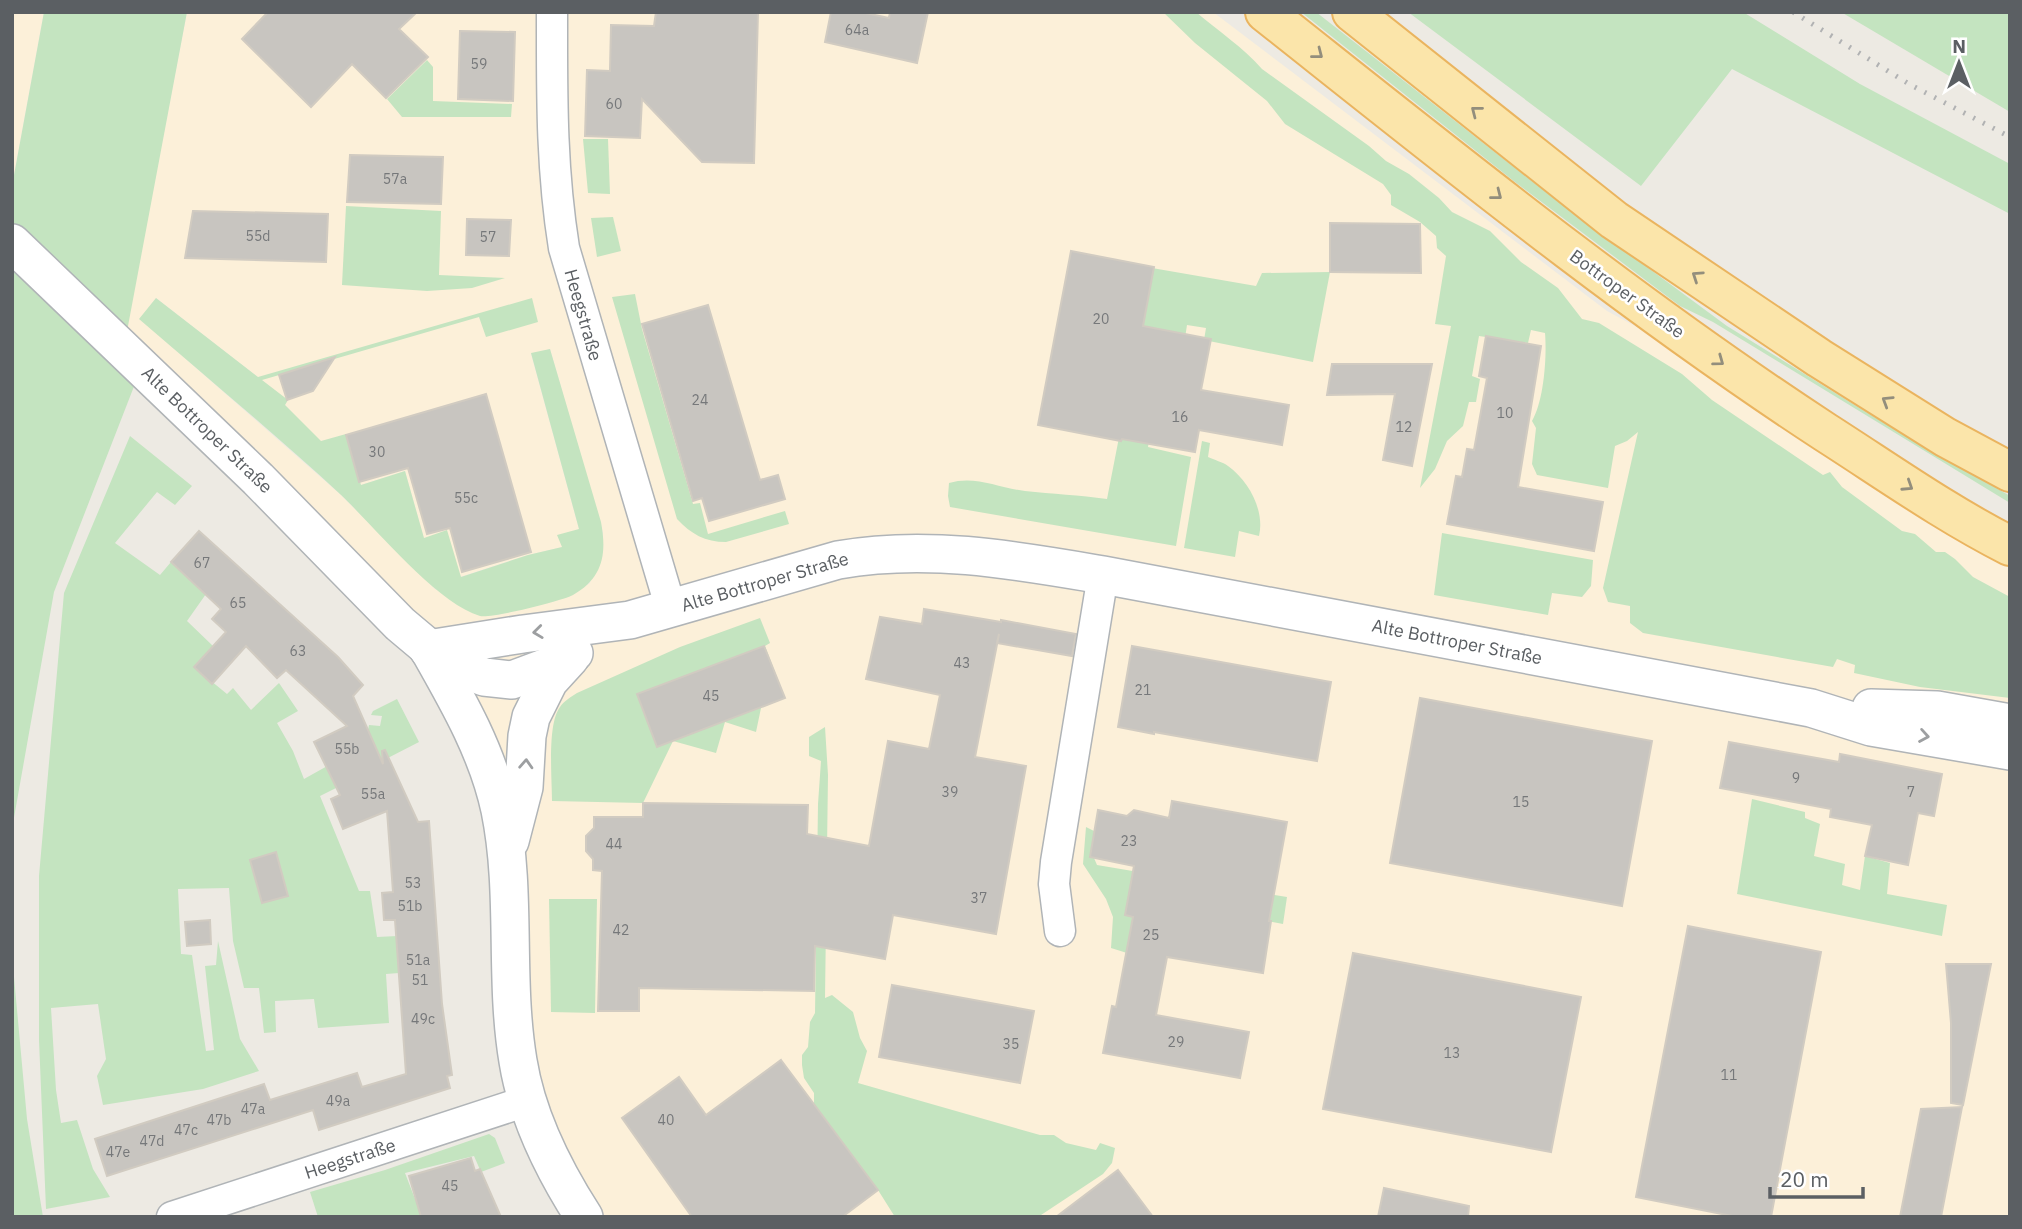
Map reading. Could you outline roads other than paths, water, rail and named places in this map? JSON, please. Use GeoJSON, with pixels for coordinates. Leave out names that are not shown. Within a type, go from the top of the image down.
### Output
{"type":"FeatureCollection","features":[{"type":"Feature","properties":{"kind":"main road","name":"Bottroper Straße"},"geometry":{"type":"LineString","coordinates":[[1265,12],[1573,255],[1742,377],[1969,525],[2010,546]]}},
{"type":"Feature","properties":{"kind":"main road"},"geometry":{"type":"LineString","coordinates":[[1352,12],[1614,220],[1819,358],[1945,437],[2010,472]]}},
{"type":"Feature","properties":{"kind":"street","name":"Heegstraße"},"geometry":{"type":"LineString","coordinates":[[552,12],[552,142],[557,205],[564,248],[671,609]]}},
{"type":"Feature","properties":{"kind":"street","name":"Alte Bottroper Straße"},"geometry":{"type":"LineString","coordinates":[[12,243],[120,344],[428,649],[444,661],[468,673],[503,680],[529,675],[574,653]]}},
{"type":"Feature","properties":{"kind":"street","name":"Alte Bottroper Straße"},"geometry":{"type":"LineString","coordinates":[[428,649],[630,620],[805,568],[872,553],[930,552],[969,555],[1103,575],[1811,708],[1871,727],[2010,751]]}},
{"type":"Feature","properties":{"kind":"street"},"geometry":{"type":"LineString","coordinates":[[1060,931],[1054,884],[1056,862],[1103,575]]}},
{"type":"Feature","properties":{"kind":"street"},"geometry":{"type":"LineString","coordinates":[[506,854],[524,787],[531,717],[549,681],[574,653],[630,620]]}},
{"type":"Feature","properties":{"kind":"street"},"geometry":{"type":"LineString","coordinates":[[428,649],[456,698],[488,767],[500,813],[506,854],[515,1039],[527,1101],[551,1158],[584,1217]]}},
{"type":"Feature","properties":{"kind":"street","name":"Alte Bottroper Straße"},"geometry":{"type":"LineString","coordinates":[[1811,708],[1937,710],[2010,723]]}},
{"type":"Feature","properties":{"kind":"street","name":"Heegstraße"},"geometry":{"type":"LineString","coordinates":[[172,1217],[527,1101]]}},
{"type":"Feature","properties":{"kind":"railway"},"geometry":{"type":"LineString","coordinates":[[1793,12],[1909,84],[2010,137]]}}]}
